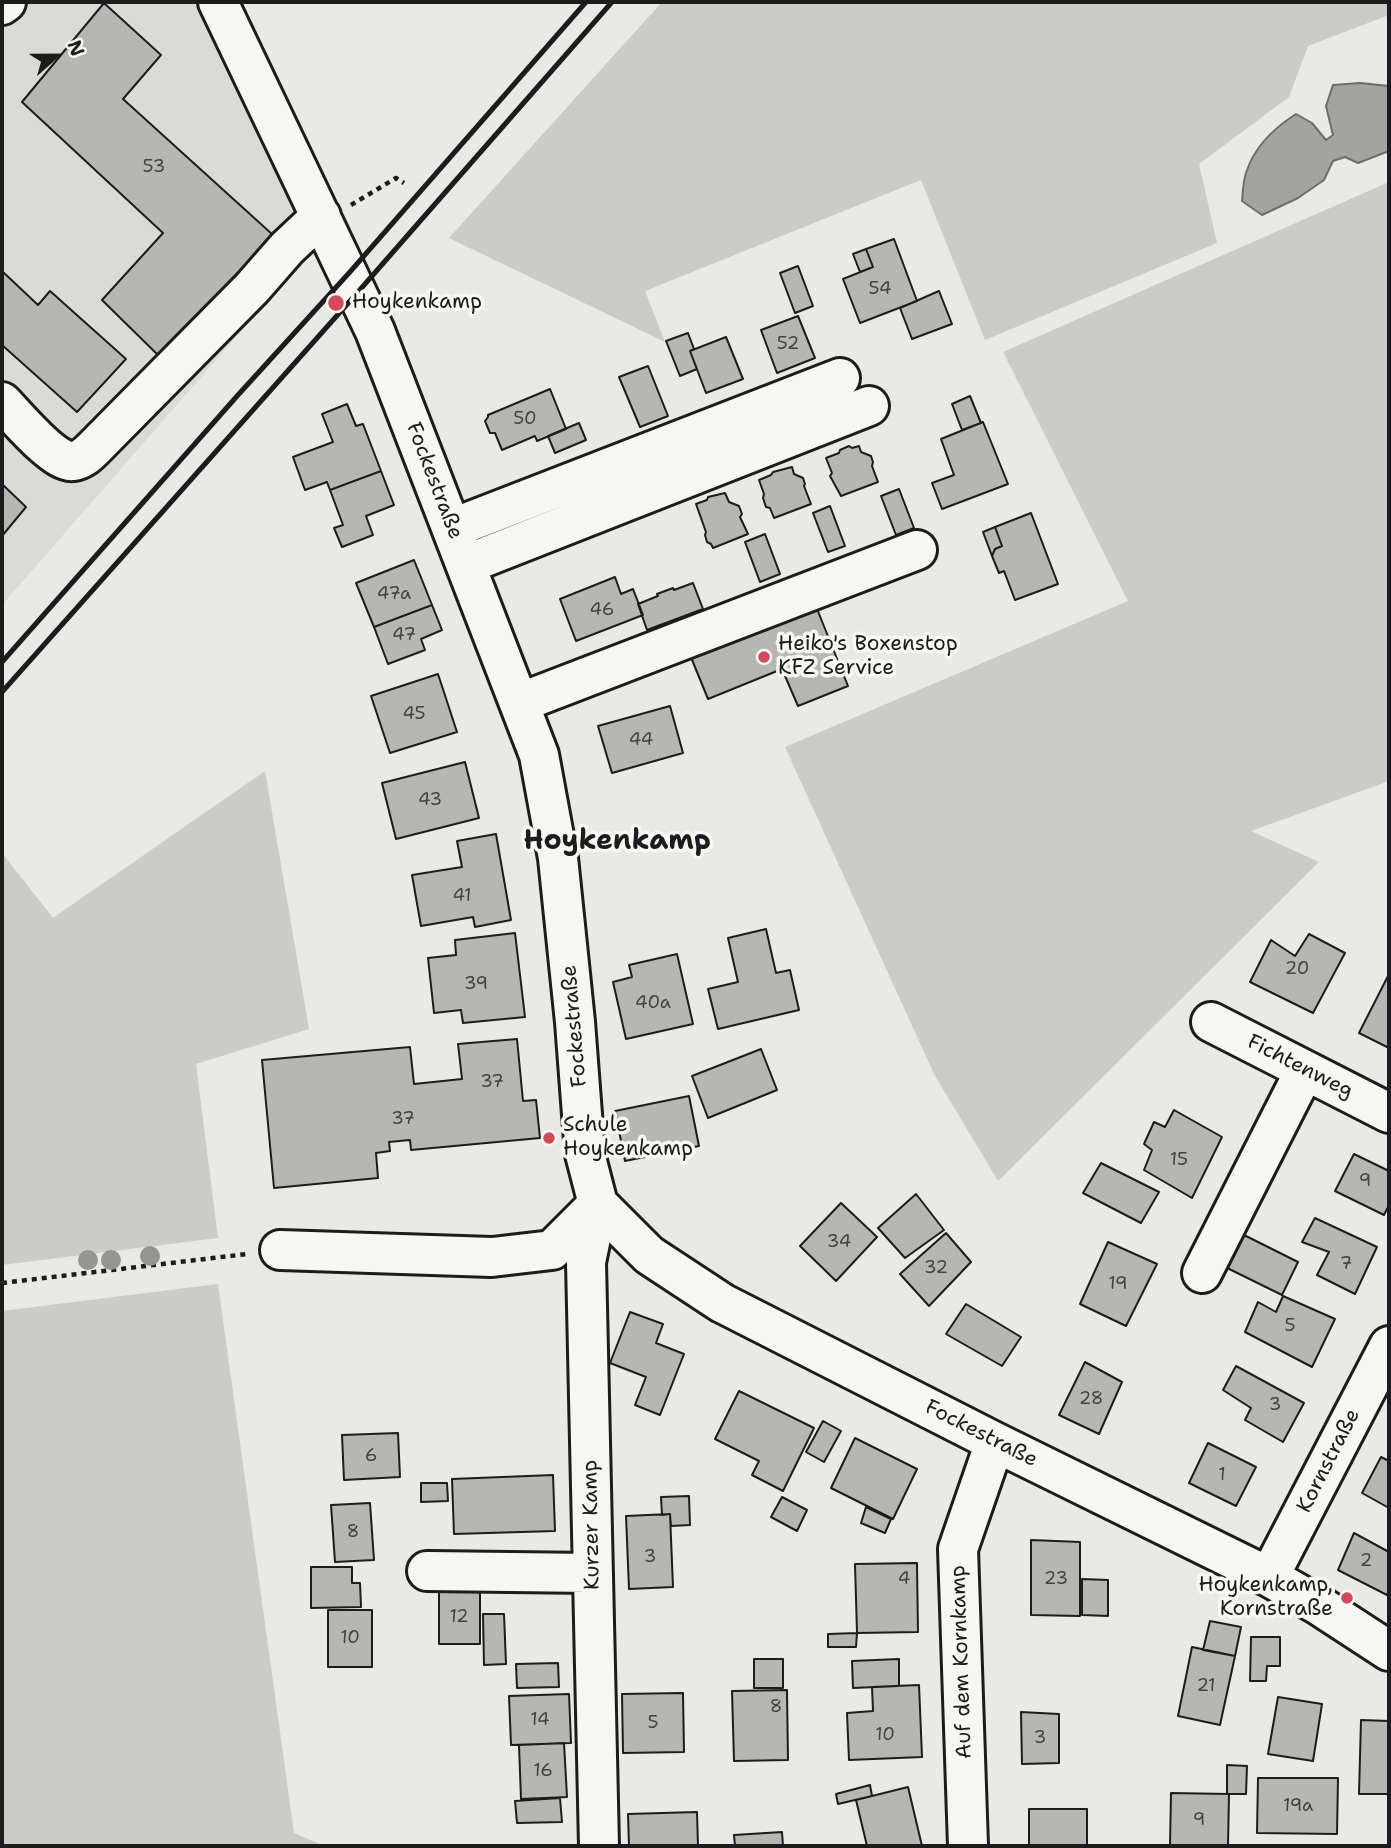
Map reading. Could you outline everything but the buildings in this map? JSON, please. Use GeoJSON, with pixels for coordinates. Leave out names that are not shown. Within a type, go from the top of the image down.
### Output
{"type":"FeatureCollection","features":[{"type":"Feature","properties":{"kind":"street"},"geometry":{"type":"LineString","coordinates":[[2,5],[6,2]]}},
{"type":"Feature","properties":{"kind":"street","name":"Fockestraße"},"geometry":{"type":"LineString","coordinates":[[218,2],[375,331],[539,755],[558,858],[585,1154],[598,1204],[649,1255],[722,1303],[1269,1577],[1389,1651]]}},
{"type":"Feature","properties":{"kind":"street"},"geometry":{"type":"LineString","coordinates":[[2,401],[52,453],[63,460],[82,458],[253,288],[287,248],[323,219]]}},
{"type":"Feature","properties":{"kind":"street"},"geometry":{"type":"LineString","coordinates":[[453,528],[840,379]]}},
{"type":"Feature","properties":{"kind":"street"},"geometry":{"type":"LineString","coordinates":[[467,564],[869,406]]}},
{"type":"Feature","properties":{"kind":"street"},"geometry":{"type":"LineString","coordinates":[[519,703],[917,550]]}},
{"type":"Feature","properties":{"kind":"street","name":"Fichtenweg"},"geometry":{"type":"LineString","coordinates":[[1211,1022],[1389,1113]]}},
{"type":"Feature","properties":{"kind":"street"},"geometry":{"type":"LineString","coordinates":[[1202,1273],[1305,1070]]}},
{"type":"Feature","properties":{"kind":"street"},"geometry":{"type":"LineString","coordinates":[[280,1250],[492,1257],[552,1250],[598,1204]]}},
{"type":"Feature","properties":{"kind":"street","name":"Kurzer Kamp"},"geometry":{"type":"LineString","coordinates":[[598,1204],[586,1262],[599,1846]]}},
{"type":"Feature","properties":{"kind":"street","name":"Kornstraße"},"geometry":{"type":"LineString","coordinates":[[1269,1577],[1389,1346]]}},
{"type":"Feature","properties":{"kind":"street","name":"Auf dem Kornkamp"},"geometry":{"type":"LineString","coordinates":[[968,1846],[958,1549],[995,1442]]}},
{"type":"Feature","properties":{"kind":"street"},"geometry":{"type":"LineString","coordinates":[[426,1571],[593,1573]]}},
{"type":"Feature","properties":{"kind":"path"},"geometry":{"type":"LineString","coordinates":[[323,219],[396,178],[404,183]]}},
{"type":"Feature","properties":{"kind":"path"},"geometry":{"type":"LineString","coordinates":[[2,1283],[280,1250]]}},
{"type":"Feature","properties":{"kind":"shaded area"},"geometry":{"type":"Polygon","coordinates":[[[2,2],[196,2],[312,250],[2,605],[2,2]]]}},
{"type":"Feature","properties":{"kind":"shaded area"},"geometry":{"type":"Polygon","coordinates":[[[662,2],[1389,2],[1389,15],[1308,46],[1289,97],[1199,164],[1217,243],[985,340],[921,180],[645,291],[665,342],[449,238],[662,2]]]}},
{"type":"Feature","properties":{"kind":"shaded area"},"geometry":{"type":"Polygon","coordinates":[[[1360,83],[1389,86],[1389,151],[1358,163],[1345,157],[1333,161],[1324,180],[1298,198],[1262,215],[1242,201],[1244,179],[1254,155],[1280,125],[1296,114],[1312,123],[1326,140],[1333,135],[1326,106],[1333,85],[1360,83]]]}},
{"type":"Feature","properties":{"kind":"shaded area"},"geometry":{"type":"Polygon","coordinates":[[[1389,182],[1389,781],[1251,831],[1319,862],[998,1181],[935,1076],[785,747],[1128,601],[1003,352],[1389,182]]]}},
{"type":"Feature","properties":{"kind":"shaded area"},"geometry":{"type":"Polygon","coordinates":[[[265,771],[309,1029],[196,1064],[218,1238],[2,1265],[2,853],[53,918],[265,771]]]}},
{"type":"Feature","properties":{"kind":"shaded area"},"geometry":{"type":"Polygon","coordinates":[[[218,1284],[294,1833],[325,1846],[2,1846],[2,1311],[218,1284]]]}},
{"type":"Feature","properties":{"kind":"railway"},"geometry":{"type":"LineString","coordinates":[[2,662],[586,2]]}},
{"type":"Feature","properties":{"kind":"railway"},"geometry":{"type":"LineString","coordinates":[[2,692],[612,2]]}},
{"type":"Feature","properties":{"kind":"place","name":"Hoykenkamp"},"geometry":{"type":"Point","coordinates":[336,303]}},
{"type":"Feature","properties":{"kind":"place","name":"Heiko's Boxenstop KFZ Service"},"geometry":{"type":"Point","coordinates":[764,657]}},
{"type":"Feature","properties":{"kind":"place","name":"Schule Hoykenkamp"},"geometry":{"type":"Point","coordinates":[549,1138]}},
{"type":"Feature","properties":{"kind":"place","name":"Hoykenkamp, Kornstraße"},"geometry":{"type":"Point","coordinates":[1347,1598]}},
{"type":"Feature","properties":{"kind":"district","name":"Hoykenkamp"},"geometry":{"type":"Point","coordinates":[617,842]}}]}
